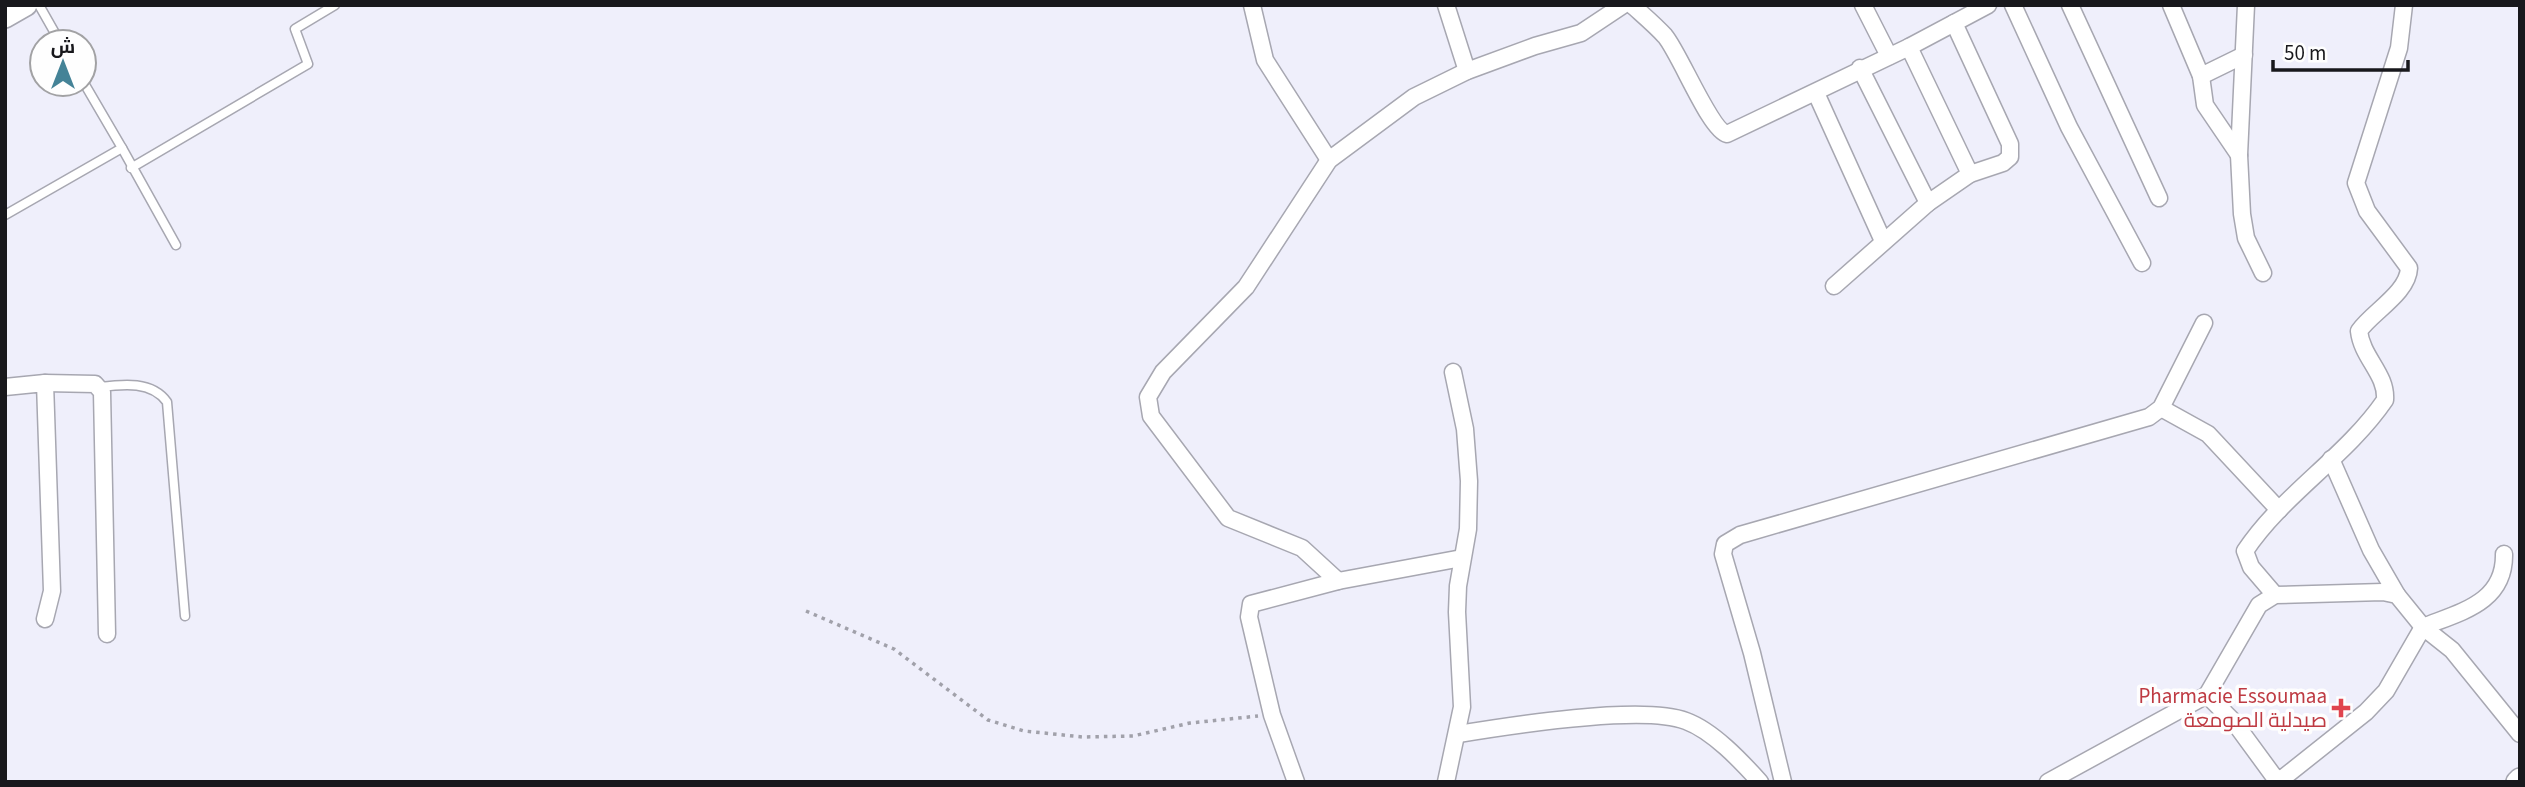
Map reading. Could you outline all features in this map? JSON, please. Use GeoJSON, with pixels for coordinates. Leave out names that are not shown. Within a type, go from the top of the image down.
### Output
{"type":"FeatureCollection","features":[{"type":"Feature","properties":{"kind":"street"},"geometry":{"type":"LineString","coordinates":[[5,17],[26,5]]}},
{"type":"Feature","properties":{"kind":"street"},"geometry":{"type":"LineString","coordinates":[[1252,5],[1265,60],[1329,160]]}},
{"type":"Feature","properties":{"kind":"street"},"geometry":{"type":"LineString","coordinates":[[1446,5],[1467,71]]}},
{"type":"Feature","properties":{"kind":"street"},"geometry":{"type":"LineString","coordinates":[[1338,581],[1302,548],[1228,518],[1147,407],[1148,397],[1163,372],[1245,287],[1329,160],[1415,97],[1467,71],[1535,46],[1581,33],[1623,5]]}},
{"type":"Feature","properties":{"kind":"street"},"geometry":{"type":"LineString","coordinates":[[1632,5],[1664,36],[1722,133],[1816,93],[1860,68],[1909,47],[1988,5]]}},
{"type":"Feature","properties":{"kind":"street"},"geometry":{"type":"LineString","coordinates":[[1863,5],[1889,56]]}},
{"type":"Feature","properties":{"kind":"street"},"geometry":{"type":"LineString","coordinates":[[2013,5],[2069,127],[2142,263]]}},
{"type":"Feature","properties":{"kind":"street"},"geometry":{"type":"LineString","coordinates":[[2070,5],[2160,198]]}},
{"type":"Feature","properties":{"kind":"street"},"geometry":{"type":"LineString","coordinates":[[2171,5],[2201,76],[2205,105],[2239,155]]}},
{"type":"Feature","properties":{"kind":"street"},"geometry":{"type":"LineString","coordinates":[[2246,5],[2239,155],[2243,223],[2263,273]]}},
{"type":"Feature","properties":{"kind":"street"},"geometry":{"type":"LineString","coordinates":[[2275,595],[2251,567],[2245,551],[2279,510],[2385,400],[2383,382],[2364,355],[2359,331],[2409,275],[2408,263],[2367,211],[2356,183],[2399,48],[2404,5]]}},
{"type":"Feature","properties":{"kind":"street"},"geometry":{"type":"LineString","coordinates":[[1834,286],[1928,203],[1970,174],[2008,160],[2010,150],[1954,23]]}},
{"type":"Feature","properties":{"kind":"street"},"geometry":{"type":"LineString","coordinates":[[1909,47],[1970,174]]}},
{"type":"Feature","properties":{"kind":"street"},"geometry":{"type":"LineString","coordinates":[[2201,76],[2244,55]]}},
{"type":"Feature","properties":{"kind":"street"},"geometry":{"type":"LineString","coordinates":[[1860,68],[1928,203]]}},
{"type":"Feature","properties":{"kind":"street"},"geometry":{"type":"LineString","coordinates":[[1816,93],[1882,241]]}},
{"type":"Feature","properties":{"kind":"street"},"geometry":{"type":"LineString","coordinates":[[1783,782],[1752,653],[1723,554],[1726,544],[1758,530],[2149,417],[2161,408],[2204,323]]}},
{"type":"Feature","properties":{"kind":"street"},"geometry":{"type":"LineString","coordinates":[[1446,782],[1447,764],[1458,734],[1462,707],[1457,612],[1462,558],[1468,529],[1469,481],[1465,429],[1453,372]]}},
{"type":"Feature","properties":{"kind":"street"},"geometry":{"type":"LineString","coordinates":[[45,383],[52,591],[45,619]]}},
{"type":"Feature","properties":{"kind":"street"},"geometry":{"type":"LineString","coordinates":[[5,387],[45,383],[100,387],[107,634]]}},
{"type":"Feature","properties":{"kind":"street"},"geometry":{"type":"LineString","coordinates":[[2161,408],[2208,434],[2279,510]]}},
{"type":"Feature","properties":{"kind":"street"},"geometry":{"type":"LineString","coordinates":[[2331,459],[2371,550],[2397,595],[2423,627],[2452,650],[2520,734]]}},
{"type":"Feature","properties":{"kind":"street"},"geometry":{"type":"LineString","coordinates":[[2207,695],[2234,722],[2278,782],[2379,698],[2423,627],[2488,597],[2502,578],[2504,554]]}},
{"type":"Feature","properties":{"kind":"street"},"geometry":{"type":"LineString","coordinates":[[1296,782],[1272,715],[1249,617],[1251,604],[1338,581],[1462,558]]}},
{"type":"Feature","properties":{"kind":"street"},"geometry":{"type":"LineString","coordinates":[[2048,782],[2207,695],[2259,605],[2275,595],[2383,592],[2397,595]]}},
{"type":"Feature","properties":{"kind":"street"},"geometry":{"type":"LineString","coordinates":[[1458,734],[1569,720],[1668,716],[1700,728],[1760,782]]}},
{"type":"Feature","properties":{"kind":"lane"},"geometry":{"type":"LineString","coordinates":[[39,5],[52,28]]}},
{"type":"Feature","properties":{"kind":"lane"},"geometry":{"type":"LineString","coordinates":[[131,168],[308,64],[295,29],[335,5]]}},
{"type":"Feature","properties":{"kind":"lane"},"geometry":{"type":"LineString","coordinates":[[93,98],[176,245]]}},
{"type":"Feature","properties":{"kind":"lane"},"geometry":{"type":"LineString","coordinates":[[5,215],[122,148]]}},
{"type":"Feature","properties":{"kind":"lane"},"geometry":{"type":"LineString","coordinates":[[100,387],[151,387],[167,402],[185,616]]}},
{"type":"Feature","properties":{"kind":"path"},"geometry":{"type":"LineString","coordinates":[[806,611],[894,649],[988,720],[1024,731],[1083,737],[1133,736],[1190,723],[1272,715]]}},
{"type":"Feature","properties":{"kind":"place","name":"Pharmacie Essoumaa صيدلية الصومعة"},"geometry":{"type":"Point","coordinates":[2341,708]}}]}
